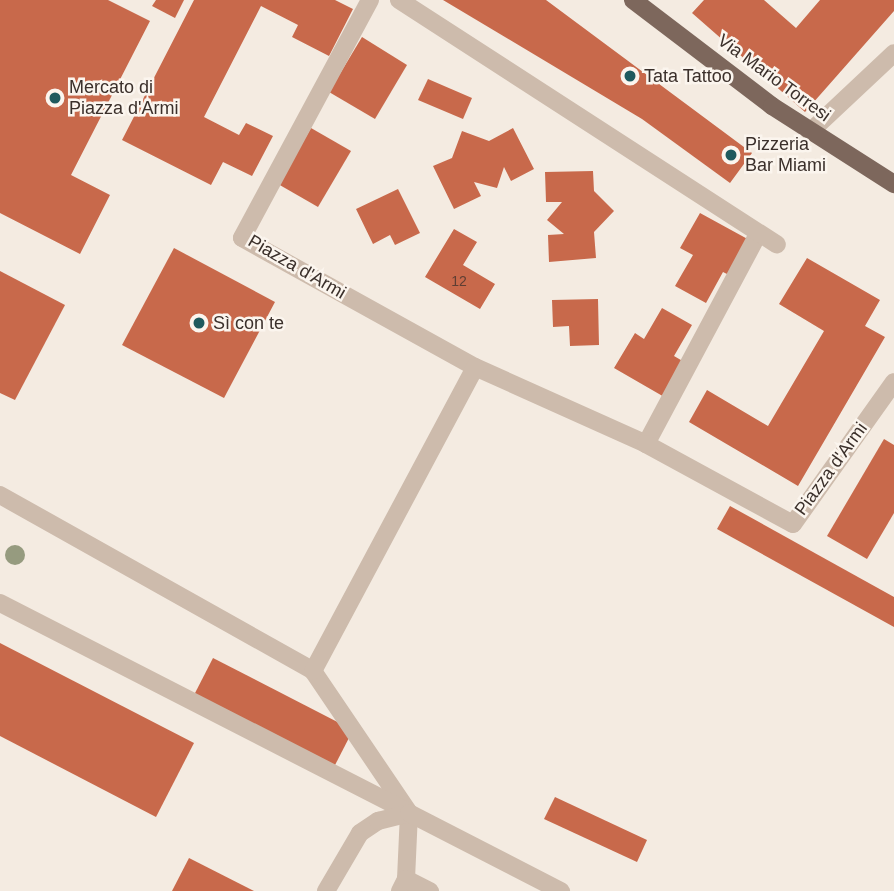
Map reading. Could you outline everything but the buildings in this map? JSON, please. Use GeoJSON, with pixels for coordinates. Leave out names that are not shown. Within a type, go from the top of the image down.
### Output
{"type":"FeatureCollection","features":[{"type":"Feature","properties":{"kind":"main road","name":"Via Mario Torresi"},"geometry":{"type":"LineString","coordinates":[[633,0],[810,132],[894,184]]}},
{"type":"Feature","properties":{"kind":"street","name":"Piazza d'Armi"},"geometry":{"type":"LineString","coordinates":[[370,0],[336,57],[242,238],[475,367],[646,444],[793,524],[894,382]]}},
{"type":"Feature","properties":{"kind":"street"},"geometry":{"type":"LineString","coordinates":[[399,0],[777,245]]}},
{"type":"Feature","properties":{"kind":"street"},"geometry":{"type":"LineString","coordinates":[[810,132],[894,53]]}},
{"type":"Feature","properties":{"kind":"street"},"geometry":{"type":"LineString","coordinates":[[646,444],[722,307],[758,234]]}},
{"type":"Feature","properties":{"kind":"street"},"geometry":{"type":"LineString","coordinates":[[313,671],[475,367]]}},
{"type":"Feature","properties":{"kind":"street"},"geometry":{"type":"LineString","coordinates":[[0,495],[313,671],[410,813],[403,885],[430,891]]}},
{"type":"Feature","properties":{"kind":"street"},"geometry":{"type":"LineString","coordinates":[[0,603],[561,891]]}},
{"type":"Feature","properties":{"kind":"street"},"geometry":{"type":"LineString","coordinates":[[326,891],[360,833],[378,821],[410,813]]}},
{"type":"Feature","properties":{"kind":"place","name":"Tata Tattoo"},"geometry":{"type":"Point","coordinates":[630,76]}},
{"type":"Feature","properties":{"kind":"place","name":"Mercato di Piazza d'Armi"},"geometry":{"type":"Point","coordinates":[55,98]}},
{"type":"Feature","properties":{"kind":"place","name":"Pizzeria Bar Miami"},"geometry":{"type":"Point","coordinates":[731,155]}},
{"type":"Feature","properties":{"kind":"place","name":"Sì con te"},"geometry":{"type":"Point","coordinates":[199,323]}}]}
